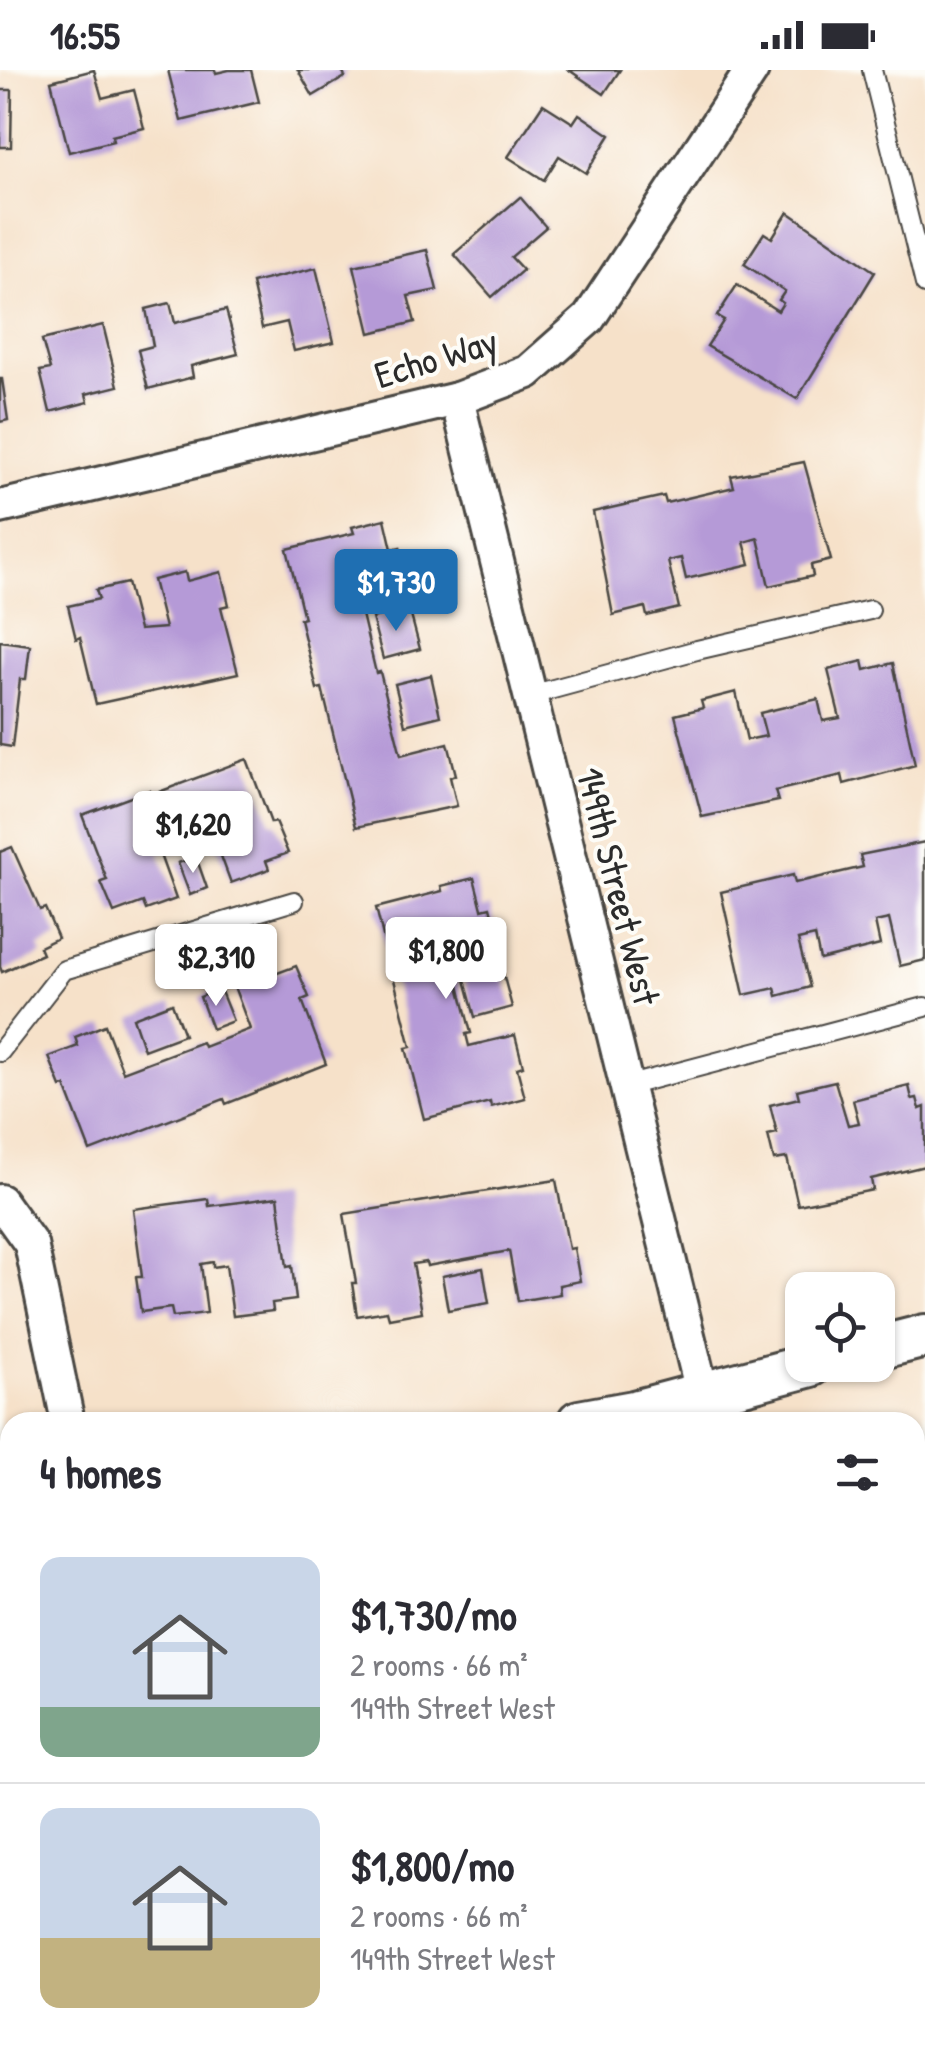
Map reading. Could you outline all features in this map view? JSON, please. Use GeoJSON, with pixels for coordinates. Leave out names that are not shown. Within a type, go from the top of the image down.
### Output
{"type":"FeatureCollection","features":[{"type":"Feature","properties":{"kind":"street","name":"Echo Way"},"geometry":{"type":"LineString","coordinates":[[0,506],[457,399],[528,372],[589,318],[752,70]]}},
{"type":"Feature","properties":{"kind":"street","name":"149th Street West"},"geometry":{"type":"LineString","coordinates":[[457,399],[703,1407]]}},
{"type":"Feature","properties":{"kind":"street"},"geometry":{"type":"LineString","coordinates":[[0,1201],[31,1244],[66,1412]]}},
{"type":"Feature","properties":{"kind":"street"},"geometry":{"type":"LineString","coordinates":[[895,1344],[925,1336]]}},
{"type":"Feature","properties":{"kind":"street"},"geometry":{"type":"LineString","coordinates":[[669,1412],[703,1407],[785,1375]]}},
{"type":"Feature","properties":{"kind":"lane"},"geometry":{"type":"LineString","coordinates":[[872,70],[925,284]]}},
{"type":"Feature","properties":{"kind":"lane"},"geometry":{"type":"LineString","coordinates":[[530,695],[697,650],[870,610]]}},
{"type":"Feature","properties":{"kind":"lane"},"geometry":{"type":"LineString","coordinates":[[0,1052],[64,970],[294,901]]}},
{"type":"Feature","properties":{"kind":"lane"},"geometry":{"type":"LineString","coordinates":[[626,1086],[925,1007]]}},
{"type":"Feature","properties":{"kind":"building"},"geometry":{"type":"Polygon","coordinates":[[[94,70],[102,98],[134,90],[144,128],[69,152],[51,81],[94,70]]]}},
{"type":"Feature","properties":{"kind":"building"},"geometry":{"type":"Polygon","coordinates":[[[168,70],[251,70],[259,102],[181,121],[168,70]]]}},
{"type":"Feature","properties":{"kind":"building"},"geometry":{"type":"Polygon","coordinates":[[[298,70],[349,70],[343,73],[345,77],[313,96],[298,70]]]}},
{"type":"Feature","properties":{"kind":"building"},"geometry":{"type":"Polygon","coordinates":[[[569,70],[620,70],[604,94],[569,70]]]}},
{"type":"Feature","properties":{"kind":"building"},"geometry":{"type":"Polygon","coordinates":[[[0,90],[12,90],[11,147],[0,147],[0,90]]]}},
{"type":"Feature","properties":{"kind":"building"},"geometry":{"type":"Polygon","coordinates":[[[543,104],[573,123],[579,114],[610,135],[586,173],[559,156],[544,180],[508,157],[543,104]]]}},
{"type":"Feature","properties":{"kind":"building"},"geometry":{"type":"Polygon","coordinates":[[[520,197],[546,227],[511,257],[523,270],[492,297],[454,254],[520,197]]]}},
{"type":"Feature","properties":{"kind":"building"},"geometry":{"type":"Polygon","coordinates":[[[788,212],[875,272],[797,399],[707,346],[724,320],[717,316],[737,285],[778,311],[783,303],[779,300],[785,291],[744,264],[764,233],[772,238],[788,212]]]}},
{"type":"Feature","properties":{"kind":"building"},"geometry":{"type":"Polygon","coordinates":[[[427,250],[437,290],[408,296],[415,322],[370,333],[354,266],[427,250]]]}},
{"type":"Feature","properties":{"kind":"building"},"geometry":{"type":"Polygon","coordinates":[[[316,268],[334,342],[294,351],[287,322],[262,328],[252,283],[316,268]]]}},
{"type":"Feature","properties":{"kind":"building"},"geometry":{"type":"Polygon","coordinates":[[[170,303],[175,323],[226,310],[238,354],[191,366],[193,377],[148,389],[138,350],[153,346],[146,309],[170,303]]]}},
{"type":"Feature","properties":{"kind":"building"},"geometry":{"type":"Polygon","coordinates":[[[103,325],[118,386],[86,394],[88,402],[50,412],[40,371],[50,369],[42,340],[103,325]]]}},
{"type":"Feature","properties":{"kind":"building"},"geometry":{"type":"Polygon","coordinates":[[[0,379],[8,420],[0,422],[0,379]]]}},
{"type":"Feature","properties":{"kind":"building"},"geometry":{"type":"Polygon","coordinates":[[[804,462],[831,560],[811,565],[813,576],[769,586],[758,538],[744,542],[750,564],[686,579],[681,558],[668,561],[679,608],[647,616],[645,607],[613,615],[593,512],[664,496],[666,503],[734,487],[731,476],[804,462]]]}},
{"type":"Feature","properties":{"kind":"building"},"geometry":{"type":"Polygon","coordinates":[[[385,519],[392,549],[400,547],[408,579],[361,591],[364,605],[360,606],[376,673],[380,672],[401,755],[448,743],[456,775],[450,777],[457,806],[356,827],[322,688],[317,689],[287,549],[354,533],[352,527],[385,519]]]}},
{"type":"Feature","properties":{"kind":"building"},"geometry":{"type":"Polygon","coordinates":[[[185,572],[187,581],[221,572],[229,605],[221,607],[238,673],[96,704],[80,637],[76,639],[68,606],[99,599],[96,590],[127,583],[139,630],[165,628],[153,580],[185,572]]]}},
{"type":"Feature","properties":{"kind":"building"},"geometry":{"type":"Polygon","coordinates":[[[409,608],[420,649],[383,659],[372,618],[409,608]]]}},
{"type":"Feature","properties":{"kind":"building"},"geometry":{"type":"Polygon","coordinates":[[[0,641],[30,645],[26,679],[20,679],[12,747],[0,745],[0,641]]]}},
{"type":"Feature","properties":{"kind":"building"},"geometry":{"type":"Polygon","coordinates":[[[863,661],[865,670],[893,663],[915,765],[844,784],[842,775],[775,791],[778,801],[702,817],[675,715],[703,708],[701,701],[736,692],[747,740],[766,736],[760,713],[818,699],[823,721],[840,718],[828,670],[863,661]]]}},
{"type":"Feature","properties":{"kind":"building"},"geometry":{"type":"Polygon","coordinates":[[[431,675],[440,716],[405,725],[395,684],[431,675]]]}},
{"type":"Feature","properties":{"kind":"building"},"geometry":{"type":"Polygon","coordinates":[[[247,759],[271,823],[275,822],[288,853],[266,861],[269,869],[231,883],[214,837],[173,852],[171,848],[159,852],[176,899],[146,910],[143,902],[114,913],[101,882],[107,880],[82,815],[150,790],[151,795],[247,759]]]}},
{"type":"Feature","properties":{"kind":"building"},"geometry":{"type":"Polygon","coordinates":[[[925,842],[925,960],[900,966],[889,919],[875,922],[880,945],[820,960],[815,936],[798,940],[810,987],[777,996],[775,988],[744,995],[721,892],[793,875],[795,883],[863,867],[860,855],[925,842]]]}},
{"type":"Feature","properties":{"kind":"building"},"geometry":{"type":"Polygon","coordinates":[[[12,847],[40,910],[45,908],[58,938],[39,947],[42,954],[2,972],[0,852],[12,847]]]}},
{"type":"Feature","properties":{"kind":"building"},"geometry":{"type":"Polygon","coordinates":[[[196,857],[207,888],[190,895],[178,863],[196,857]]]}},
{"type":"Feature","properties":{"kind":"building"},"geometry":{"type":"Polygon","coordinates":[[[474,878],[482,909],[490,907],[498,938],[450,950],[471,1033],[466,1034],[469,1046],[515,1035],[523,1066],[517,1068],[525,1098],[491,1107],[490,1102],[424,1119],[406,1048],[411,1047],[376,908],[442,891],[441,886],[474,878]]]}},
{"type":"Feature","properties":{"kind":"building"},"geometry":{"type":"Polygon","coordinates":[[[296,966],[309,997],[302,1000],[326,1064],[90,1151],[65,1086],[61,1087],[49,1057],[78,1046],[75,1037],[105,1025],[123,1072],[202,1042],[204,1047],[250,1029],[232,981],[261,969],[264,978],[296,966]]]}},
{"type":"Feature","properties":{"kind":"building"},"geometry":{"type":"Polygon","coordinates":[[[501,966],[512,1007],[475,1017],[464,976],[501,966]]]}},
{"type":"Feature","properties":{"kind":"building"},"geometry":{"type":"Polygon","coordinates":[[[220,989],[233,1021],[212,1029],[200,997],[220,989]]]}},
{"type":"Feature","properties":{"kind":"building"},"geometry":{"type":"Polygon","coordinates":[[[172,1003],[184,1035],[144,1050],[133,1018],[172,1003]]]}},
{"type":"Feature","properties":{"kind":"building"},"geometry":{"type":"Polygon","coordinates":[[[835,1081],[848,1125],[859,1123],[853,1100],[909,1086],[912,1099],[917,1098],[920,1109],[925,1107],[925,1166],[871,1179],[873,1190],[798,1205],[787,1158],[774,1160],[768,1135],[777,1133],[770,1105],[799,1098],[797,1090],[835,1081]]]}},
{"type":"Feature","properties":{"kind":"building"},"geometry":{"type":"Polygon","coordinates":[[[556,1180],[569,1249],[574,1248],[580,1281],[559,1285],[560,1294],[518,1301],[509,1251],[427,1266],[426,1262],[413,1264],[422,1312],[389,1318],[387,1311],[357,1316],[352,1283],[356,1283],[344,1214],[556,1180]]]}},
{"type":"Feature","properties":{"kind":"building"},"geometry":{"type":"Polygon","coordinates":[[[278,1197],[287,1267],[292,1266],[296,1300],[272,1303],[273,1311],[233,1316],[226,1265],[213,1267],[213,1262],[201,1264],[207,1313],[173,1317],[171,1308],[141,1312],[136,1277],[142,1277],[133,1209],[208,1199],[209,1206],[278,1197]]]}},
{"type":"Feature","properties":{"kind":"building"},"geometry":{"type":"Polygon","coordinates":[[[483,1268],[489,1303],[448,1310],[442,1276],[483,1268]]]}}]}
